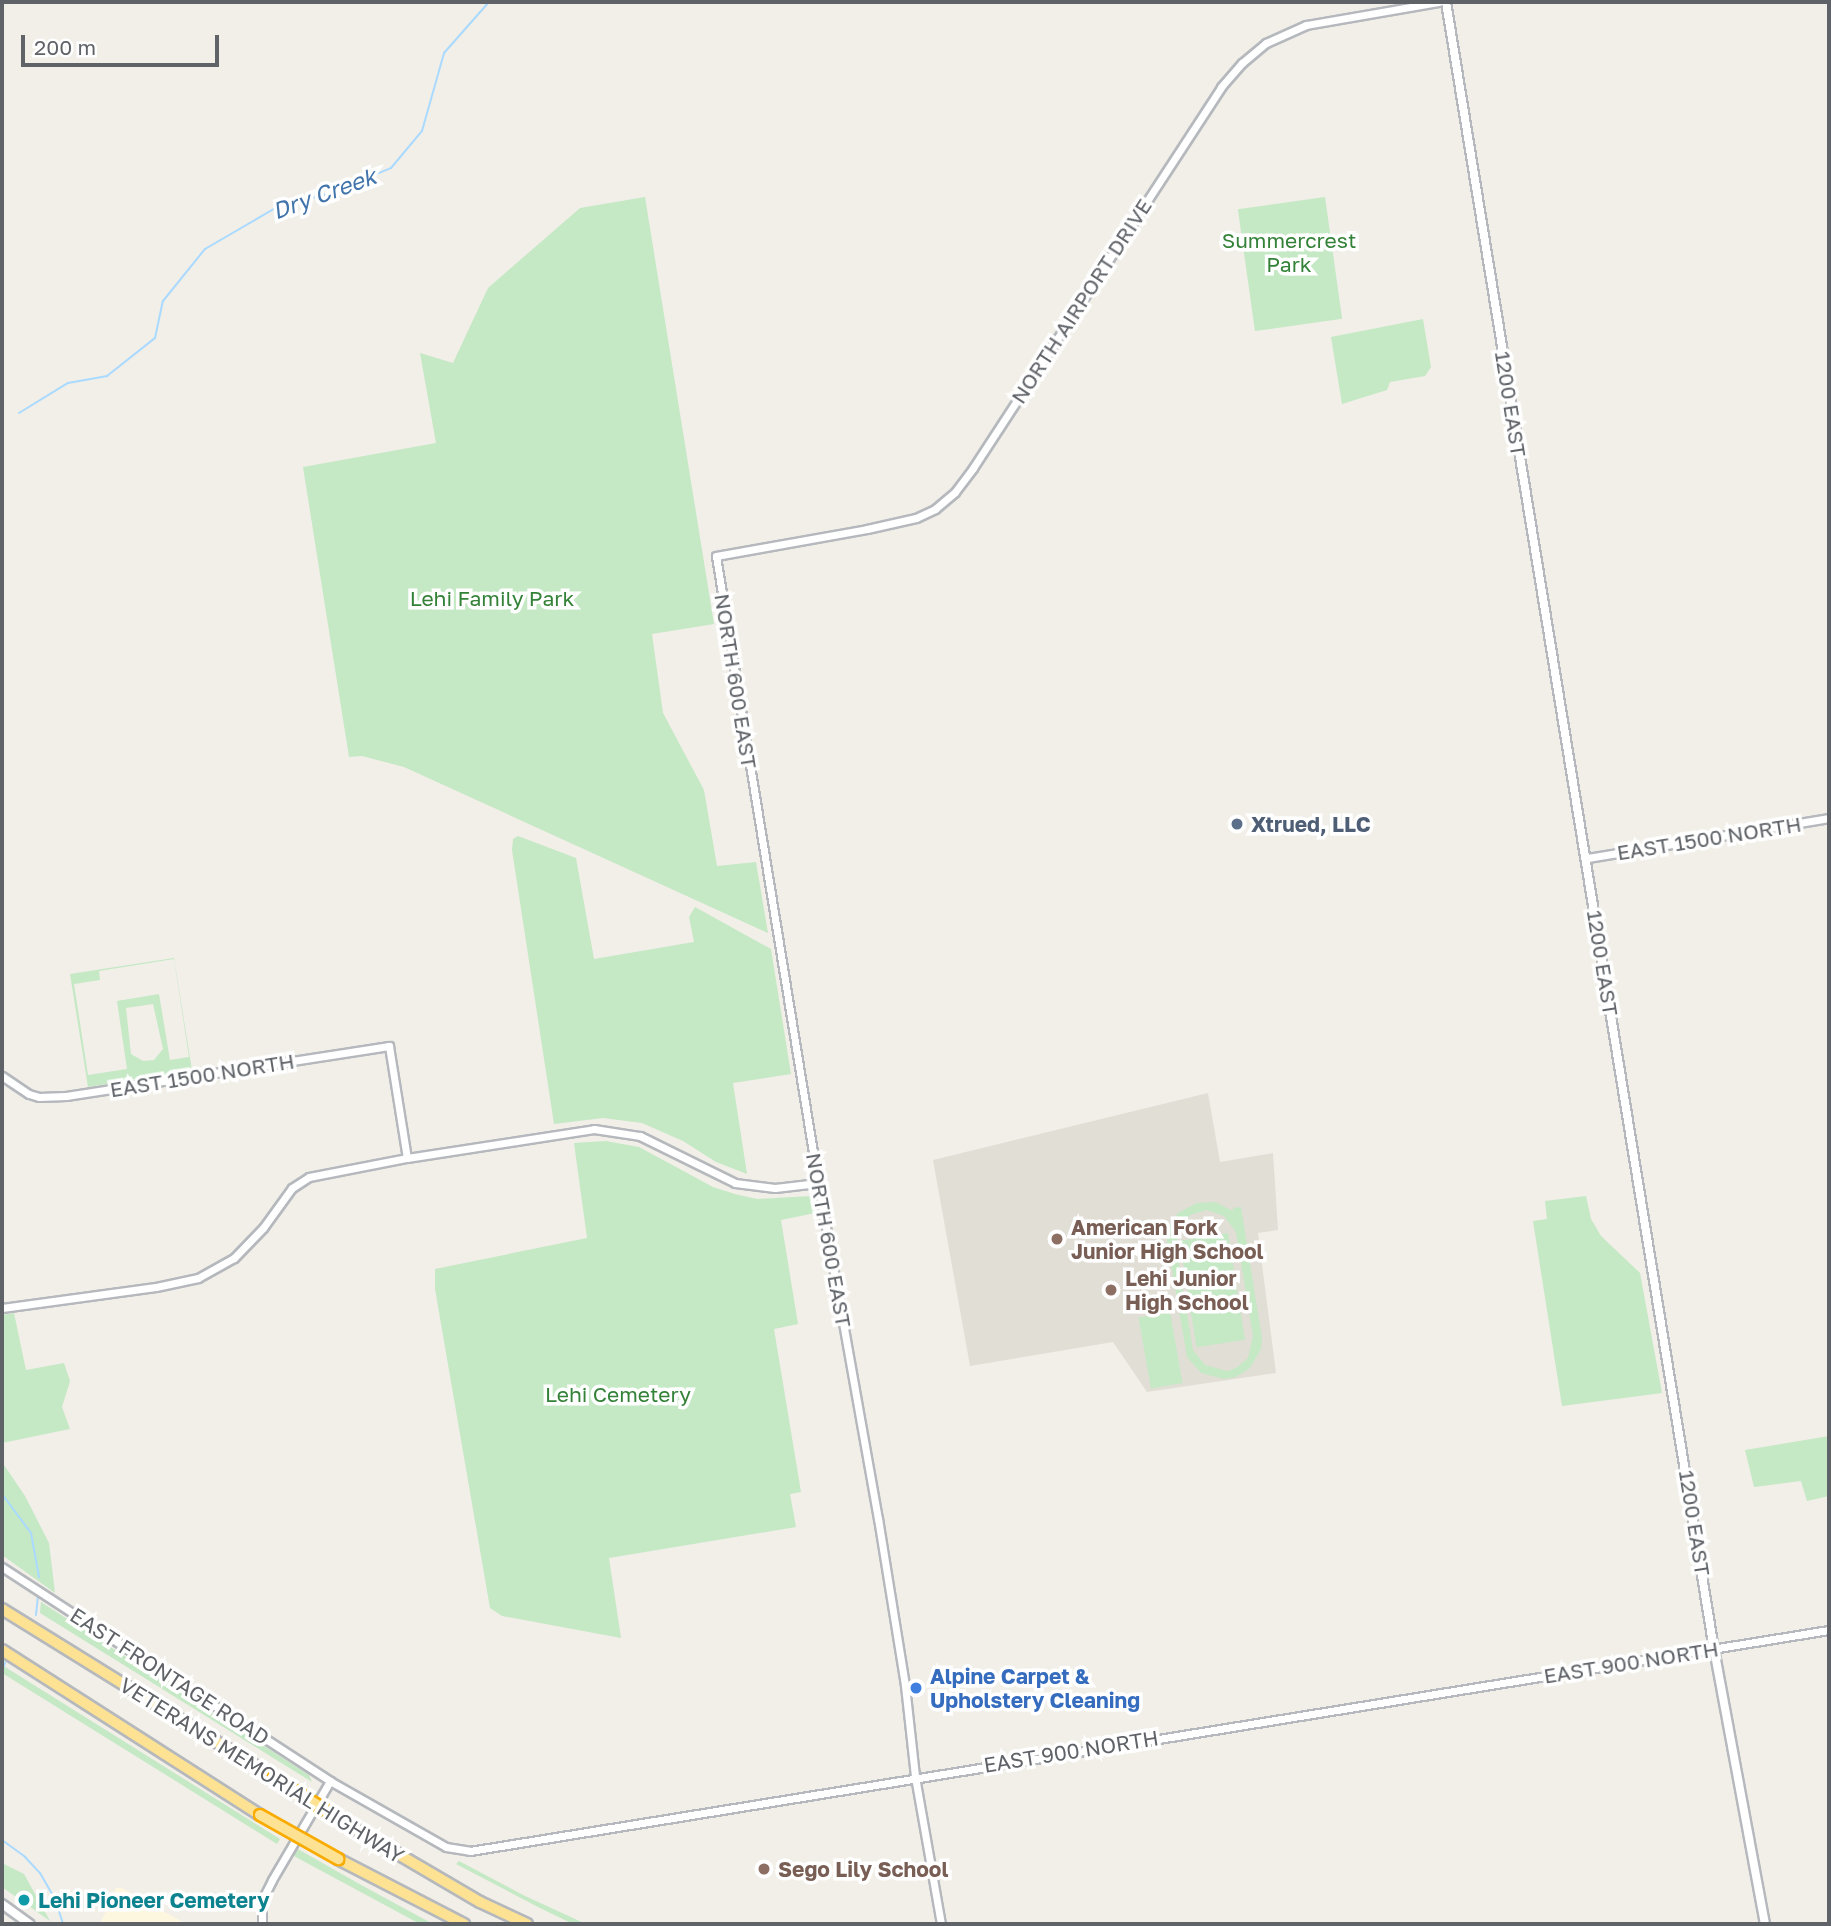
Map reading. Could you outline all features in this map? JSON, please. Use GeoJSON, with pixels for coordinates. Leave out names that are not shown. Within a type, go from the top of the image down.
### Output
{"type":"FeatureCollection","features":[{"type":"Feature","properties":{"kind":"highway","name":"VETERANS MEMORIAL HIGHWAY"},"geometry":{"type":"LineString","coordinates":[[2,1609],[352,1827],[480,1902],[527,1924]]}},
{"type":"Feature","properties":{"kind":"highway","name":"VETERANS MEMORIAL HIGHWAY"},"geometry":{"type":"LineString","coordinates":[[2,1650],[260,1815],[464,1924]]}},
{"type":"Feature","properties":{"kind":"main road","name":"1200 EAST"},"geometry":{"type":"LineString","coordinates":[[1446,2],[1527,508],[1588,858],[1714,1649],[1765,1924]]}},
{"type":"Feature","properties":{"kind":"main road"},"geometry":{"type":"LineString","coordinates":[[2,1904],[30,1924]]}},
{"type":"Feature","properties":{"kind":"street","name":"NORTH AIRPORT DRIVE"},"geometry":{"type":"LineString","coordinates":[[716,556],[867,529],[916,518],[935,509],[955,492],[973,468],[1221,87],[1242,63],[1266,43],[1306,25],[1439,2]]}},
{"type":"Feature","properties":{"kind":"street","name":"NORTH 600 EAST"},"geometry":{"type":"LineString","coordinates":[[716,556],[818,1182],[876,1507],[905,1685],[915,1776],[941,1924]]}},
{"type":"Feature","properties":{"kind":"street","name":"EAST 1500 NORTH"},"geometry":{"type":"LineString","coordinates":[[1588,858],[1829,818]]}},
{"type":"Feature","properties":{"kind":"street","name":"EAST 1500 NORTH"},"geometry":{"type":"LineString","coordinates":[[2,1076],[15,1087],[39,1097],[66,1096],[390,1046],[407,1158]]}},
{"type":"Feature","properties":{"kind":"street"},"geometry":{"type":"LineString","coordinates":[[2,1308],[156,1287],[198,1278],[234,1258],[262,1228],[292,1188],[309,1177],[407,1158],[594,1129],[640,1136],[735,1182],[775,1188],[818,1182]]}},
{"type":"Feature","properties":{"kind":"street","name":"EAST FRONTAGE ROAD"},"geometry":{"type":"LineString","coordinates":[[2,1566],[330,1781]]}},
{"type":"Feature","properties":{"kind":"street","name":"EAST 900 NORTH"},"geometry":{"type":"LineString","coordinates":[[330,1781],[446,1847],[470,1851],[915,1776],[1829,1630]]}},
{"type":"Feature","properties":{"kind":"street"},"geometry":{"type":"LineString","coordinates":[[262,1924],[262,1900],[330,1781]]}},
{"type":"Feature","properties":{"kind":"shaded area","name":"Lehi Junior High School"},"geometry":{"type":"Polygon","coordinates":[[[1208,1093],[1220,1162],[1273,1153],[1278,1230],[1258,1233],[1276,1373],[1147,1392],[1113,1342],[970,1366],[933,1160],[1208,1093]]]}},
{"type":"Feature","properties":{"kind":"shaded area"},"geometry":{"type":"Polygon","coordinates":[[[116,1888],[122,1888],[186,1924],[100,1924],[116,1888]]]}},
{"type":"Feature","properties":{"kind":"green space","name":"Lehi Family Park"},"geometry":{"type":"Polygon","coordinates":[[[645,197],[714,624],[652,634],[663,713],[704,790],[717,866],[756,862],[768,933],[404,767],[362,756],[349,757],[303,467],[436,443],[420,353],[453,363],[488,288],[580,208],[645,197]]]}},
{"type":"Feature","properties":{"kind":"green space","name":"Summercrest Park"},"geometry":{"type":"Polygon","coordinates":[[[1325,197],[1342,319],[1255,331],[1238,209],[1325,197]]]}},
{"type":"Feature","properties":{"kind":"green space"},"geometry":{"type":"Polygon","coordinates":[[[1423,319],[1431,367],[1425,376],[1390,382],[1387,390],[1342,404],[1331,337],[1423,319]]]}},
{"type":"Feature","properties":{"kind":"green space"},"geometry":{"type":"Polygon","coordinates":[[[518,836],[576,858],[594,959],[694,942],[689,917],[695,907],[771,949],[791,1074],[733,1083],[747,1174],[716,1162],[683,1141],[642,1123],[603,1118],[554,1124],[512,850],[513,839],[518,836]]]}},
{"type":"Feature","properties":{"kind":"green space"},"geometry":{"type":"Polygon","coordinates":[[[174,958],[192,1070],[88,1087],[70,974],[174,958]],[[174,959],[99,971],[100,980],[74,984],[88,1075],[127,1069],[117,1001],[159,994],[170,1060],[189,1057],[174,959]],[[153,1004],[126,1008],[131,1054],[143,1061],[154,1060],[163,1049],[153,1004]]]}},
{"type":"Feature","properties":{"kind":"green space","name":"Lehi Cemetery"},"geometry":{"type":"Polygon","coordinates":[[[606,1141],[639,1147],[713,1187],[735,1194],[757,1199],[811,1196],[815,1213],[781,1220],[798,1324],[774,1329],[801,1492],[790,1494],[796,1527],[609,1558],[621,1638],[502,1616],[490,1608],[435,1289],[435,1269],[587,1238],[574,1143],[606,1141]]]}},
{"type":"Feature","properties":{"kind":"green space"},"geometry":{"type":"Polygon","coordinates":[[[1586,1196],[1591,1219],[1601,1236],[1640,1273],[1662,1393],[1562,1406],[1533,1221],[1547,1219],[1545,1201],[1586,1196]]]}},
{"type":"Feature","properties":{"kind":"green space"},"geometry":{"type":"Polygon","coordinates":[[[1215,1202],[1233,1211],[1233,1208],[1241,1207],[1262,1338],[1261,1349],[1250,1368],[1236,1377],[1224,1379],[1201,1373],[1187,1357],[1167,1241],[1169,1227],[1178,1213],[1197,1203],[1215,1202]],[[1207,1210],[1192,1214],[1181,1224],[1176,1246],[1193,1350],[1205,1365],[1227,1371],[1236,1368],[1248,1358],[1253,1336],[1236,1232],[1224,1216],[1207,1210]]]}},
{"type":"Feature","properties":{"kind":"green space"},"geometry":{"type":"Polygon","coordinates":[[[1228,1233],[1245,1340],[1196,1347],[1180,1241],[1228,1233]]]}},
{"type":"Feature","properties":{"kind":"green space"},"geometry":{"type":"Polygon","coordinates":[[[1170,1312],[1183,1383],[1151,1388],[1138,1318],[1170,1312]]]}},
{"type":"Feature","properties":{"kind":"green space"},"geometry":{"type":"Polygon","coordinates":[[[14,1313],[26,1370],[64,1363],[70,1381],[62,1407],[70,1429],[2,1443],[2,1315],[14,1313]]]}},
{"type":"Feature","properties":{"kind":"green space"},"geometry":{"type":"Polygon","coordinates":[[[1829,1436],[1829,1496],[1807,1501],[1801,1481],[1754,1487],[1745,1450],[1829,1436]]]}},
{"type":"Feature","properties":{"kind":"green space"},"geometry":{"type":"Polygon","coordinates":[[[2,1462],[25,1496],[49,1543],[55,1593],[2,1555],[2,1462]]]}},
{"type":"Feature","properties":{"kind":"green space"},"geometry":{"type":"Polygon","coordinates":[[[41,1602],[309,1775],[312,1782],[40,1613],[41,1602]]]}},
{"type":"Feature","properties":{"kind":"green space"},"geometry":{"type":"Polygon","coordinates":[[[2,1665],[280,1839],[277,1844],[2,1673],[2,1665]]]}},
{"type":"Feature","properties":{"kind":"green space"},"geometry":{"type":"Polygon","coordinates":[[[296,1848],[433,1924],[420,1924],[292,1855],[296,1848]]]}},
{"type":"Feature","properties":{"kind":"green space"},"geometry":{"type":"Polygon","coordinates":[[[459,1861],[586,1924],[573,1924],[538,1907],[456,1864],[459,1861]]]}},
{"type":"Feature","properties":{"kind":"green space"},"geometry":{"type":"Polygon","coordinates":[[[2,1863],[24,1874],[50,1921],[2,1887],[2,1863]]]}},
{"type":"Feature","properties":{"kind":"waterway","name":"Dry Creek"},"geometry":{"type":"LineString","coordinates":[[19,413],[68,383],[107,376],[155,338],[163,301],[205,249],[279,206],[324,195],[391,168],[422,131],[444,53],[489,2]]}},
{"type":"Feature","properties":{"kind":"waterway","name":"Dry Creek"},"geometry":{"type":"LineString","coordinates":[[2,1494],[31,1533],[39,1577]]}},
{"type":"Feature","properties":{"kind":"waterway","name":"Dry Creek"},"geometry":{"type":"LineString","coordinates":[[36,1615],[38,1597]]}},
{"type":"Feature","properties":{"kind":"waterway","name":"Dry Creek"},"geometry":{"type":"LineString","coordinates":[[2,1670],[5,1663]]}},
{"type":"Feature","properties":{"kind":"waterway","name":"Dry Creek"},"geometry":{"type":"LineString","coordinates":[[2,1840],[25,1857],[40,1873],[55,1899],[63,1923]]}},
{"type":"Feature","properties":{"kind":"place","name":"Xtrued, LLC"},"geometry":{"type":"Point","coordinates":[1237,824]}},
{"type":"Feature","properties":{"kind":"place","name":"American Fork Junior High School"},"geometry":{"type":"Point","coordinates":[1057,1239]}},
{"type":"Feature","properties":{"kind":"place","name":"Lehi Junior High School"},"geometry":{"type":"Point","coordinates":[1111,1290]}},
{"type":"Feature","properties":{"kind":"place","name":"Alpine Carpet & Upholstery Cleaning"},"geometry":{"type":"Point","coordinates":[916,1688]}},
{"type":"Feature","properties":{"kind":"place","name":"Sego Lily School"},"geometry":{"type":"Point","coordinates":[764,1869]}},
{"type":"Feature","properties":{"kind":"place","name":"Lehi Pioneer Cemetery"},"geometry":{"type":"Point","coordinates":[24,1900]}}]}
